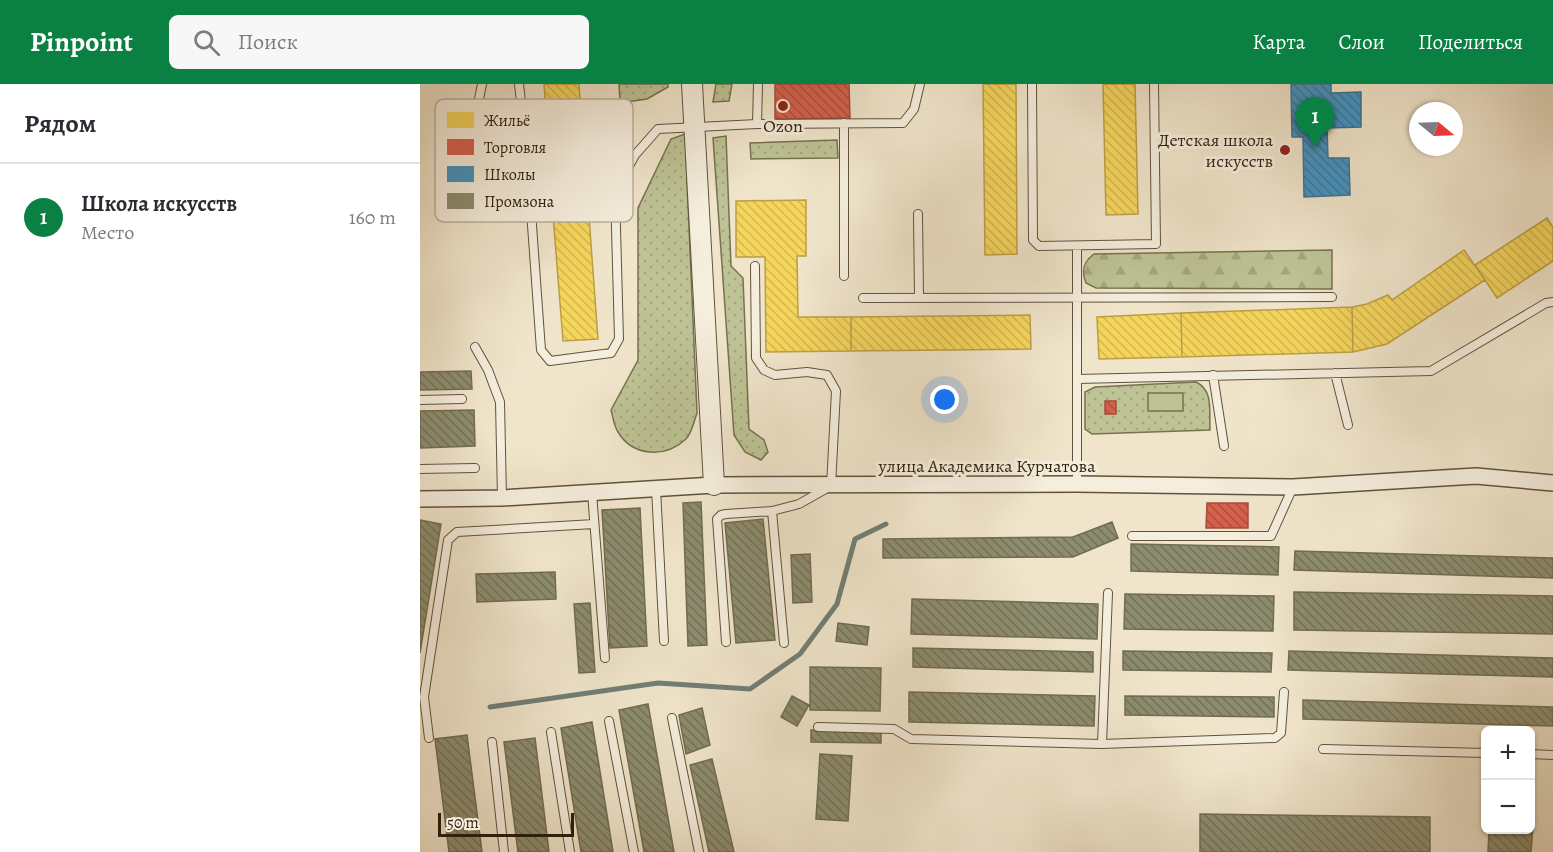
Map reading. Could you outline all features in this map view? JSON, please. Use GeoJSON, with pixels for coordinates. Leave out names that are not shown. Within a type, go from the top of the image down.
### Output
{"type":"FeatureCollection","features":[{"type":"Feature","properties":{"kind":"street"},"geometry":{"type":"LineString","coordinates":[[692,84],[714,485]]}},
{"type":"Feature","properties":{"kind":"street","name":"улица Академика Курчатова"},"geometry":{"type":"LineString","coordinates":[[420,499],[502,498],[714,485],[1077,484],[1293,487],[1476,476],[1553,483]]}},
{"type":"Feature","properties":{"kind":"lane"},"geometry":{"type":"LineString","coordinates":[[479,99],[482,84]]}},
{"type":"Feature","properties":{"kind":"lane"},"geometry":{"type":"LineString","coordinates":[[519,84],[521,99]]}},
{"type":"Feature","properties":{"kind":"lane"},"geometry":{"type":"LineString","coordinates":[[757,124],[758,84]]}},
{"type":"Feature","properties":{"kind":"lane"},"geometry":{"type":"LineString","coordinates":[[633,159],[658,129],[757,124],[903,123],[914,109],[920,84]]}},
{"type":"Feature","properties":{"kind":"lane"},"geometry":{"type":"LineString","coordinates":[[1032,84],[1033,240],[1040,246],[1156,244],[1154,84]]}},
{"type":"Feature","properties":{"kind":"lane"},"geometry":{"type":"LineString","coordinates":[[844,123],[844,276]]}},
{"type":"Feature","properties":{"kind":"lane"},"geometry":{"type":"LineString","coordinates":[[918,214],[919,297]]}},
{"type":"Feature","properties":{"kind":"lane"},"geometry":{"type":"LineString","coordinates":[[532,222],[541,350],[550,361],[611,353],[619,339],[616,222]]}},
{"type":"Feature","properties":{"kind":"lane"},"geometry":{"type":"LineString","coordinates":[[1077,246],[1077,484]]}},
{"type":"Feature","properties":{"kind":"lane"},"geometry":{"type":"LineString","coordinates":[[726,642],[717,519],[726,514],[772,511],[799,504],[831,486],[836,391],[827,375],[807,372],[775,375],[764,370],[756,358],[755,266]]}},
{"type":"Feature","properties":{"kind":"lane"},"geometry":{"type":"LineString","coordinates":[[863,298],[1332,297]]}},
{"type":"Feature","properties":{"kind":"lane"},"geometry":{"type":"LineString","coordinates":[[1077,379],[1431,371],[1546,303],[1553,302]]}},
{"type":"Feature","properties":{"kind":"lane"},"geometry":{"type":"LineString","coordinates":[[475,347],[488,370],[500,402],[502,498]]}},
{"type":"Feature","properties":{"kind":"lane"},"geometry":{"type":"LineString","coordinates":[[1335,373],[1348,425]]}},
{"type":"Feature","properties":{"kind":"lane"},"geometry":{"type":"LineString","coordinates":[[1214,375],[1224,446]]}},
{"type":"Feature","properties":{"kind":"lane"},"geometry":{"type":"LineString","coordinates":[[420,400],[462,399]]}},
{"type":"Feature","properties":{"kind":"lane"},"geometry":{"type":"LineString","coordinates":[[420,469],[475,468]]}},
{"type":"Feature","properties":{"kind":"lane"},"geometry":{"type":"LineString","coordinates":[[1132,536],[1271,536],[1293,487]]}},
{"type":"Feature","properties":{"kind":"lane"},"geometry":{"type":"LineString","coordinates":[[656,489],[664,641]]}},
{"type":"Feature","properties":{"kind":"lane"},"geometry":{"type":"LineString","coordinates":[[592,493],[605,658]]}},
{"type":"Feature","properties":{"kind":"lane"},"geometry":{"type":"LineString","coordinates":[[772,511],[784,643]]}},
{"type":"Feature","properties":{"kind":"lane"},"geometry":{"type":"LineString","coordinates":[[429,738],[424,697],[448,540],[457,531],[594,524]]}},
{"type":"Feature","properties":{"kind":"lane"},"geometry":{"type":"LineString","coordinates":[[1102,744],[1108,593]]}},
{"type":"Feature","properties":{"kind":"lane"},"geometry":{"type":"LineString","coordinates":[[818,727],[894,729],[911,739],[1102,744],[1275,738],[1281,733],[1284,692]]}},
{"type":"Feature","properties":{"kind":"lane"},"geometry":{"type":"LineString","coordinates":[[672,718],[699,852]]}},
{"type":"Feature","properties":{"kind":"lane"},"geometry":{"type":"LineString","coordinates":[[609,721],[634,852]]}},
{"type":"Feature","properties":{"kind":"lane"},"geometry":{"type":"LineString","coordinates":[[551,732],[570,852]]}},
{"type":"Feature","properties":{"kind":"lane"},"geometry":{"type":"LineString","coordinates":[[492,742],[504,852]]}},
{"type":"Feature","properties":{"kind":"lane"},"geometry":{"type":"LineString","coordinates":[[1323,749],[1481,753]]}},
{"type":"Feature","properties":{"kind":"lane"},"geometry":{"type":"LineString","coordinates":[[1535,754],[1553,754]]}},
{"type":"Feature","properties":{"kind":"green space"},"geometry":{"type":"Polygon","coordinates":[[[619,84],[668,84],[668,87],[647,99],[633,101],[633,99],[620,99],[619,84]]]}},
{"type":"Feature","properties":{"kind":"green space"},"geometry":{"type":"Polygon","coordinates":[[[716,84],[732,84],[729,101],[713,102],[716,84]]]}},
{"type":"Feature","properties":{"kind":"green space"},"geometry":{"type":"Polygon","coordinates":[[[685,134],[697,413],[686,439],[669,449],[650,452],[632,446],[624,440],[617,430],[611,410],[638,360],[638,208],[671,139],[685,134]]]}},
{"type":"Feature","properties":{"kind":"green space"},"geometry":{"type":"Polygon","coordinates":[[[726,136],[731,266],[743,278],[749,429],[764,440],[768,452],[761,460],[745,452],[734,435],[713,138],[726,136]]]}},
{"type":"Feature","properties":{"kind":"green space"},"geometry":{"type":"Polygon","coordinates":[[[837,140],[838,158],[751,159],[750,143],[837,140]]]}},
{"type":"Feature","properties":{"kind":"green space"},"geometry":{"type":"Polygon","coordinates":[[[1332,250],[1332,289],[1096,288],[1086,283],[1084,275],[1085,264],[1094,254],[1332,250]]]}},
{"type":"Feature","properties":{"kind":"green space"},"geometry":{"type":"Polygon","coordinates":[[[1196,382],[1206,390],[1208,396],[1210,430],[1092,434],[1085,429],[1085,392],[1095,387],[1196,382]]]}},
{"type":"Feature","properties":{"kind":"green space"},"geometry":{"type":"Polygon","coordinates":[[[1148,393],[1183,393],[1183,411],[1148,411],[1148,393]]]}},
{"type":"Feature","properties":{"kind":"building: Жильё"},"geometry":{"type":"Polygon","coordinates":[[[544,84],[579,84],[580,99],[545,99],[544,84]]]}},
{"type":"Feature","properties":{"kind":"building: Жильё"},"geometry":{"type":"Polygon","coordinates":[[[983,84],[1016,84],[1017,254],[985,255],[983,84]]]}},
{"type":"Feature","properties":{"kind":"building: Жильё"},"geometry":{"type":"Polygon","coordinates":[[[1103,84],[1135,84],[1138,214],[1106,215],[1103,84]]]}},
{"type":"Feature","properties":{"kind":"building: Жильё"},"geometry":{"type":"Polygon","coordinates":[[[806,200],[806,256],[797,256],[798,317],[851,317],[851,351],[766,352],[765,257],[736,257],[736,201],[806,200]]]}},
{"type":"Feature","properties":{"kind":"building: Жильё"},"geometry":{"type":"Polygon","coordinates":[[[1547,218],[1553,227],[1553,261],[1497,298],[1475,265],[1547,218]]]}},
{"type":"Feature","properties":{"kind":"building: Жильё"},"geometry":{"type":"Polygon","coordinates":[[[554,222],[589,222],[598,339],[563,341],[554,222]]]}},
{"type":"Feature","properties":{"kind":"building: Жильё"},"geometry":{"type":"Polygon","coordinates":[[[1464,250],[1485,280],[1387,344],[1353,352],[1352,307],[1367,304],[1388,295],[1392,300],[1464,250]]]}},
{"type":"Feature","properties":{"kind":"building: Жильё"},"geometry":{"type":"Polygon","coordinates":[[[1352,307],[1353,352],[1182,357],[1181,313],[1352,307]]]}},
{"type":"Feature","properties":{"kind":"building: Жильё"},"geometry":{"type":"Polygon","coordinates":[[[1181,313],[1182,357],[1099,359],[1097,317],[1181,313]]]}},
{"type":"Feature","properties":{"kind":"building: Жильё"},"geometry":{"type":"Polygon","coordinates":[[[1030,315],[1031,349],[851,351],[851,317],[1030,315]]]}},
{"type":"Feature","properties":{"kind":"building: Торговля"},"geometry":{"type":"Polygon","coordinates":[[[775,84],[849,84],[850,118],[775,119],[775,84]]]}},
{"type":"Feature","properties":{"kind":"building: Торговля"},"geometry":{"type":"Polygon","coordinates":[[[1105,401],[1116,401],[1116,414],[1105,414],[1105,401]]]}},
{"type":"Feature","properties":{"kind":"building: Торговля"},"geometry":{"type":"Polygon","coordinates":[[[1207,503],[1248,503],[1248,528],[1206,528],[1207,503]]]}},
{"type":"Feature","properties":{"kind":"building: Школы"},"geometry":{"type":"Polygon","coordinates":[[[1291,84],[1331,84],[1331,93],[1361,92],[1361,127],[1327,128],[1328,158],[1349,158],[1350,195],[1304,197],[1303,137],[1292,137],[1291,84]]]}},
{"type":"Feature","properties":{"kind":"building: Промзона"},"geometry":{"type":"Polygon","coordinates":[[[471,371],[472,389],[420,390],[420,372],[471,371]]]}},
{"type":"Feature","properties":{"kind":"building: Промзона"},"geometry":{"type":"Polygon","coordinates":[[[474,410],[475,446],[420,448],[420,411],[474,410]]]}},
{"type":"Feature","properties":{"kind":"building: Промзона"},"geometry":{"type":"Polygon","coordinates":[[[701,502],[707,645],[688,646],[683,503],[701,502]]]}},
{"type":"Feature","properties":{"kind":"building: Промзона"},"geometry":{"type":"Polygon","coordinates":[[[640,508],[647,646],[610,648],[602,510],[640,508]]]}},
{"type":"Feature","properties":{"kind":"building: Промзона"},"geometry":{"type":"Polygon","coordinates":[[[763,519],[775,640],[736,643],[725,523],[763,519]]]}},
{"type":"Feature","properties":{"kind":"building: Промзона"},"geometry":{"type":"Polygon","coordinates":[[[420,520],[441,524],[420,653],[420,520]]]}},
{"type":"Feature","properties":{"kind":"building: Промзона"},"geometry":{"type":"Polygon","coordinates":[[[1112,522],[1118,538],[1073,557],[883,558],[883,539],[1073,537],[1112,522]]]}},
{"type":"Feature","properties":{"kind":"building: Промзона"},"geometry":{"type":"Polygon","coordinates":[[[1131,544],[1279,547],[1278,575],[1131,571],[1131,544]]]}},
{"type":"Feature","properties":{"kind":"building: Промзона"},"geometry":{"type":"Polygon","coordinates":[[[1295,551],[1553,558],[1553,578],[1294,570],[1295,551]]]}},
{"type":"Feature","properties":{"kind":"building: Промзона"},"geometry":{"type":"Polygon","coordinates":[[[810,554],[812,602],[793,603],[791,555],[810,554]]]}},
{"type":"Feature","properties":{"kind":"building: Промзона"},"geometry":{"type":"Polygon","coordinates":[[[555,572],[556,599],[477,602],[476,574],[555,572]]]}},
{"type":"Feature","properties":{"kind":"building: Промзона"},"geometry":{"type":"Polygon","coordinates":[[[1294,592],[1553,596],[1553,634],[1294,630],[1294,592]]]}},
{"type":"Feature","properties":{"kind":"building: Промзона"},"geometry":{"type":"Polygon","coordinates":[[[1125,594],[1274,596],[1273,631],[1124,629],[1125,594]]]}},
{"type":"Feature","properties":{"kind":"building: Промзона"},"geometry":{"type":"Polygon","coordinates":[[[912,599],[1098,604],[1097,639],[911,634],[912,599]]]}},
{"type":"Feature","properties":{"kind":"building: Промзона"},"geometry":{"type":"Polygon","coordinates":[[[590,603],[595,672],[579,673],[574,604],[590,603]]]}},
{"type":"Feature","properties":{"kind":"building: Промзона"},"geometry":{"type":"Polygon","coordinates":[[[838,623],[869,627],[867,645],[836,641],[838,623]]]}},
{"type":"Feature","properties":{"kind":"building: Промзона"},"geometry":{"type":"Polygon","coordinates":[[[913,648],[1093,652],[1093,672],[913,667],[913,648]]]}},
{"type":"Feature","properties":{"kind":"building: Промзона"},"geometry":{"type":"Polygon","coordinates":[[[1123,651],[1272,653],[1271,672],[1123,670],[1123,651]]]}},
{"type":"Feature","properties":{"kind":"building: Промзона"},"geometry":{"type":"Polygon","coordinates":[[[1289,651],[1553,658],[1553,677],[1288,670],[1289,651]]]}},
{"type":"Feature","properties":{"kind":"building: Промзона"},"geometry":{"type":"Polygon","coordinates":[[[810,667],[881,668],[880,711],[810,710],[810,667]]]}},
{"type":"Feature","properties":{"kind":"building: Промзона"},"geometry":{"type":"Polygon","coordinates":[[[909,692],[1095,696],[1094,726],[909,722],[909,692]]]}},
{"type":"Feature","properties":{"kind":"building: Промзона"},"geometry":{"type":"Polygon","coordinates":[[[792,696],[809,705],[797,726],[781,717],[792,696]]]}},
{"type":"Feature","properties":{"kind":"building: Промзона"},"geometry":{"type":"Polygon","coordinates":[[[1125,696],[1274,697],[1274,717],[1125,715],[1125,696]]]}},
{"type":"Feature","properties":{"kind":"building: Промзона"},"geometry":{"type":"Polygon","coordinates":[[[1303,700],[1553,707],[1553,726],[1303,719],[1303,700]]]}},
{"type":"Feature","properties":{"kind":"building: Промзона"},"geometry":{"type":"Polygon","coordinates":[[[648,704],[674,852],[644,852],[619,710],[648,704]]]}},
{"type":"Feature","properties":{"kind":"building: Промзона"},"geometry":{"type":"Polygon","coordinates":[[[702,708],[710,745],[686,754],[679,715],[702,708]]]}},
{"type":"Feature","properties":{"kind":"building: Промзона"},"geometry":{"type":"Polygon","coordinates":[[[592,722],[613,852],[581,852],[561,728],[592,722]]]}},
{"type":"Feature","properties":{"kind":"building: Промзона"},"geometry":{"type":"Polygon","coordinates":[[[811,730],[881,731],[881,743],[811,742],[811,730]]]}},
{"type":"Feature","properties":{"kind":"building: Промзона"},"geometry":{"type":"Polygon","coordinates":[[[467,735],[482,852],[449,852],[435,739],[467,735]]]}},
{"type":"Feature","properties":{"kind":"building: Промзона"},"geometry":{"type":"Polygon","coordinates":[[[535,738],[549,852],[518,852],[504,742],[535,738]]]}},
{"type":"Feature","properties":{"kind":"building: Промзона"},"geometry":{"type":"Polygon","coordinates":[[[820,754],[852,756],[848,821],[816,819],[820,754]]]}},
{"type":"Feature","properties":{"kind":"building: Промзона"},"geometry":{"type":"Polygon","coordinates":[[[712,759],[734,852],[709,852],[690,765],[712,759]]]}},
{"type":"Feature","properties":{"kind":"building: Промзона"},"geometry":{"type":"Polygon","coordinates":[[[1200,814],[1430,817],[1430,852],[1200,852],[1200,814]]]}},
{"type":"Feature","properties":{"kind":"building: Промзона"},"geometry":{"type":"Polygon","coordinates":[[[1489,834],[1532,834],[1531,852],[1488,852],[1489,834]]]}},
{"type":"Feature","properties":{"kind":"waterway"},"geometry":{"type":"LineString","coordinates":[[490,707],[658,683],[750,689],[800,654],[837,604],[855,539],[886,524]]}},
{"type":"Feature","properties":{"kind":"place","name":"Ozon"},"geometry":{"type":"Point","coordinates":[783,106]}},
{"type":"Feature","properties":{"kind":"place","name":"Школа искусств"},"geometry":{"type":"Point","coordinates":[1315,147]}},
{"type":"Feature","properties":{"kind":"place","name":"Детская школа искусств"},"geometry":{"type":"Point","coordinates":[1285,150]}}]}
